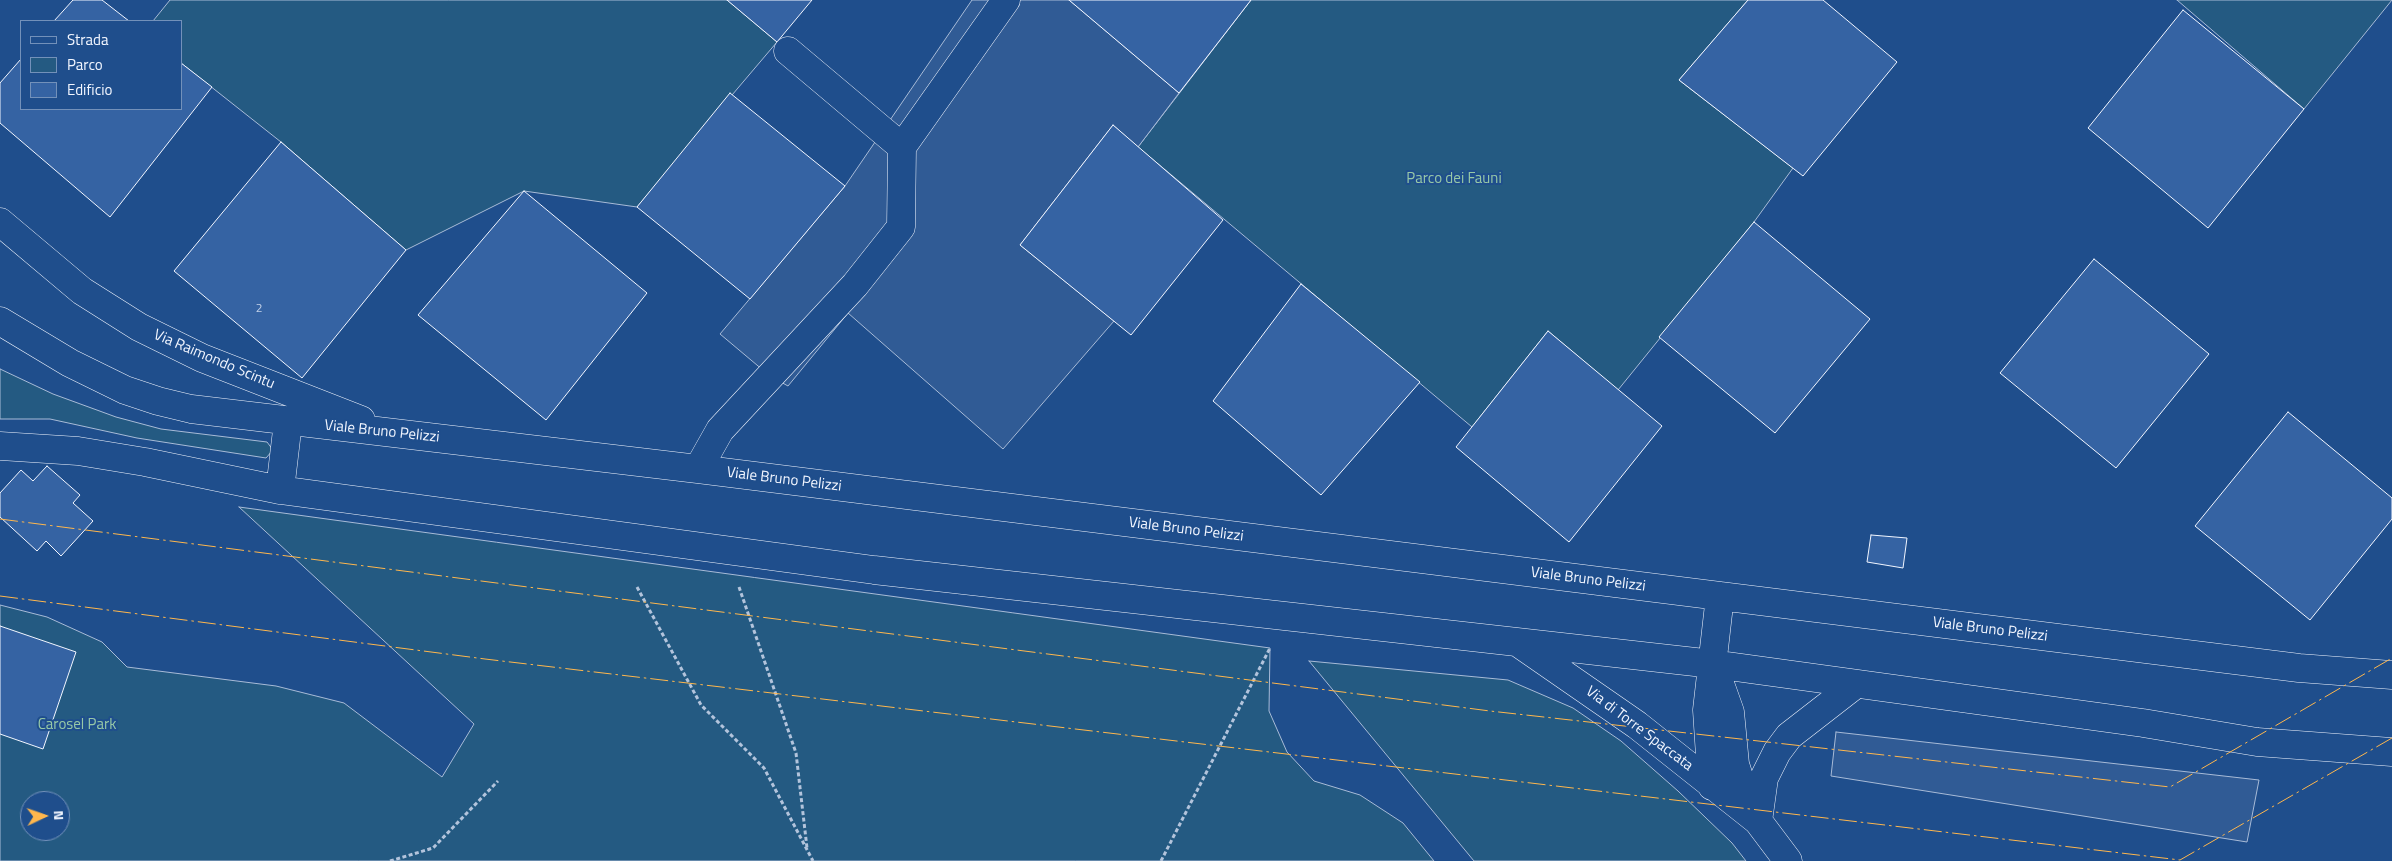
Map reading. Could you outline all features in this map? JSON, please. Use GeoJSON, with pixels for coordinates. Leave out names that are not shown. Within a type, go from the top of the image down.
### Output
{"type":"FeatureCollection","features":[{"type":"Feature","properties":{"kind":"street"},"geometry":{"type":"LineString","coordinates":[[698,469],[720,430],[855,285],[901,227],[902,147],[1006,0]]}},
{"type":"Feature","properties":{"kind":"street"},"geometry":{"type":"LineString","coordinates":[[788,51],[902,147]]}},
{"type":"Feature","properties":{"kind":"street","name":"Via Raimondo Scintu"},"geometry":{"type":"LineString","coordinates":[[1,224],[82,291],[139,327],[202,358],[392,432]]}},
{"type":"Feature","properties":{"kind":"street","name":"Viale Bruno Pelizzi"},"geometry":{"type":"LineString","coordinates":[[0,321],[78,367],[124,390],[174,406],[288,422],[392,432],[698,469],[2290,666],[2392,675]]}},
{"type":"Feature","properties":{"kind":"street"},"geometry":{"type":"LineString","coordinates":[[280,490],[288,422]]}},
{"type":"Feature","properties":{"kind":"street"},"geometry":{"type":"LineString","coordinates":[[0,446],[86,453],[280,490],[874,570],[1713,664],[2143,723],[2257,742],[2392,752]]}},
{"type":"Feature","properties":{"kind":"street","name":"Via di Torre Spaccata"},"geometry":{"type":"LineString","coordinates":[[1720,596],[1713,664],[1730,712],[1738,777],[1758,821],[1788,861]]}},
{"type":"Feature","properties":{"kind":"street","name":"Via di Torre Spaccata"},"geometry":{"type":"LineString","coordinates":[[1516,642],[1637,725],[1758,821]]}},
{"type":"Feature","properties":{"kind":"street"},"geometry":{"type":"LineString","coordinates":[[1712,786],[1706,715],[1713,664]]}},
{"type":"Feature","properties":{"kind":"street"},"geometry":{"type":"LineString","coordinates":[[1758,821],[1764,778],[1771,760],[1782,744],[1856,684]]}},
{"type":"Feature","properties":{"kind":"path"},"geometry":{"type":"LineString","coordinates":[[637,587],[701,705],[764,768],[808,848],[813,861]]}},
{"type":"Feature","properties":{"kind":"path"},"geometry":{"type":"LineString","coordinates":[[738,589],[796,753],[808,848]]}},
{"type":"Feature","properties":{"kind":"path"},"geometry":{"type":"LineString","coordinates":[[1162,861],[1270,648]]}},
{"type":"Feature","properties":{"kind":"path"},"geometry":{"type":"LineString","coordinates":[[390,861],[433,848],[498,781]]}},
{"type":"Feature","properties":{"kind":"green space"},"geometry":{"type":"Polygon","coordinates":[[[170,0],[727,0],[777,42],[637,207],[524,191],[406,250],[281,142],[182,64],[182,20],[154,20],[170,0]]]}},
{"type":"Feature","properties":{"kind":"green space","name":"Parco dei Fauni"},"geometry":{"type":"Polygon","coordinates":[[[1251,0],[1748,0],[1679,80],[1793,168],[1754,222],[1618,390],[1548,331],[1472,427],[1138,147],[1251,0]]]}},
{"type":"Feature","properties":{"kind":"green space"},"geometry":{"type":"Polygon","coordinates":[[[2177,0],[2392,0],[2304,109],[2177,0]]]}},
{"type":"Feature","properties":{"kind":"green space"},"geometry":{"type":"Polygon","coordinates":[[[0,369],[53,394],[116,417],[161,429],[267,442],[273,450],[266,458],[137,438],[50,419],[0,419],[0,369]]]}},
{"type":"Feature","properties":{"kind":"green space","name":"Carosel Park"},"geometry":{"type":"Polygon","coordinates":[[[239,507],[1270,648],[1269,711],[1287,752],[1314,781],[1360,795],[1403,823],[1434,861],[0,861],[0,605],[47,617],[102,642],[127,667],[276,686],[344,703],[442,777],[474,724],[239,507]]]}},
{"type":"Feature","properties":{"kind":"green space"},"geometry":{"type":"Polygon","coordinates":[[[1309,661],[1508,680],[1573,708],[1621,741],[1678,791],[1732,843],[1746,861],[1474,861],[1309,661]]]}},
{"type":"Feature","properties":{"kind":"shaded area"},"geometry":{"type":"Polygon","coordinates":[[[972,0],[1069,0],[1179,93],[1138,147],[1113,125],[1020,245],[1114,321],[1003,449],[848,313],[788,386],[770,376],[720,334],[845,186],[972,0]]]}},
{"type":"Feature","properties":{"kind":"shaded area"},"geometry":{"type":"Polygon","coordinates":[[[1836,732],[2259,780],[2247,842],[1831,776],[1836,732]]]}},
{"type":"Feature","properties":{"kind":"building"},"geometry":{"type":"Polygon","coordinates":[[[73,0],[102,0],[128,20],[55,20],[73,0]]]}},
{"type":"Feature","properties":{"kind":"building"},"geometry":{"type":"Polygon","coordinates":[[[727,0],[812,0],[777,42],[727,0]]]}},
{"type":"Feature","properties":{"kind":"building"},"geometry":{"type":"Polygon","coordinates":[[[1069,0],[1251,0],[1179,93],[1069,0]]]}},
{"type":"Feature","properties":{"kind":"building"},"geometry":{"type":"Polygon","coordinates":[[[1748,0],[1823,0],[1897,62],[1803,176],[1679,80],[1748,0]]]}},
{"type":"Feature","properties":{"kind":"building"},"geometry":{"type":"Polygon","coordinates":[[[2183,10],[2304,109],[2208,228],[2088,128],[2183,10]]]}},
{"type":"Feature","properties":{"kind":"building"},"geometry":{"type":"Polygon","coordinates":[[[20,60],[20,110],[182,110],[182,64],[212,87],[110,217],[0,123],[0,83],[20,60]]]}},
{"type":"Feature","properties":{"kind":"building"},"geometry":{"type":"Polygon","coordinates":[[[730,93],[845,186],[750,299],[637,207],[730,93]]]}},
{"type":"Feature","properties":{"kind":"building"},"geometry":{"type":"Polygon","coordinates":[[[1113,125],[1223,220],[1131,335],[1020,245],[1113,125]]]}},
{"type":"Feature","properties":{"kind":"building"},"geometry":{"type":"Polygon","coordinates":[[[281,142],[406,250],[302,378],[174,271],[281,142]]]}},
{"type":"Feature","properties":{"kind":"building"},"geometry":{"type":"Polygon","coordinates":[[[524,191],[647,293],[546,420],[418,315],[524,191]]]}},
{"type":"Feature","properties":{"kind":"building"},"geometry":{"type":"Polygon","coordinates":[[[1754,222],[1870,319],[1775,433],[1659,337],[1754,222]]]}},
{"type":"Feature","properties":{"kind":"building"},"geometry":{"type":"Polygon","coordinates":[[[2094,259],[2209,354],[2116,468],[2000,373],[2094,259]]]}},
{"type":"Feature","properties":{"kind":"building"},"geometry":{"type":"Polygon","coordinates":[[[1301,284],[1420,382],[1321,495],[1213,401],[1301,284]]]}},
{"type":"Feature","properties":{"kind":"building"},"geometry":{"type":"Polygon","coordinates":[[[1548,331],[1662,426],[1569,542],[1456,447],[1548,331]]]}},
{"type":"Feature","properties":{"kind":"building"},"geometry":{"type":"Polygon","coordinates":[[[2288,412],[2392,498],[2392,519],[2310,620],[2195,526],[2288,412]]]}},
{"type":"Feature","properties":{"kind":"building"},"geometry":{"type":"Polygon","coordinates":[[[47,466],[80,495],[73,503],[93,521],[61,556],[46,541],[37,551],[0,517],[0,493],[21,470],[33,481],[47,466]]]}},
{"type":"Feature","properties":{"kind":"building"},"geometry":{"type":"Polygon","coordinates":[[[1871,535],[1907,538],[1903,568],[1867,562],[1871,535]]]}},
{"type":"Feature","properties":{"kind":"building"},"geometry":{"type":"Polygon","coordinates":[[[0,626],[76,652],[43,749],[0,734],[0,626]]]}},
{"type":"Feature","properties":{"kind":"power"},"geometry":{"type":"LineString","coordinates":[[0,519],[1490,711],[2170,787],[2392,658]]}},
{"type":"Feature","properties":{"kind":"power"},"geometry":{"type":"LineString","coordinates":[[0,596],[485,659],[2180,860],[2392,738]]}}]}
